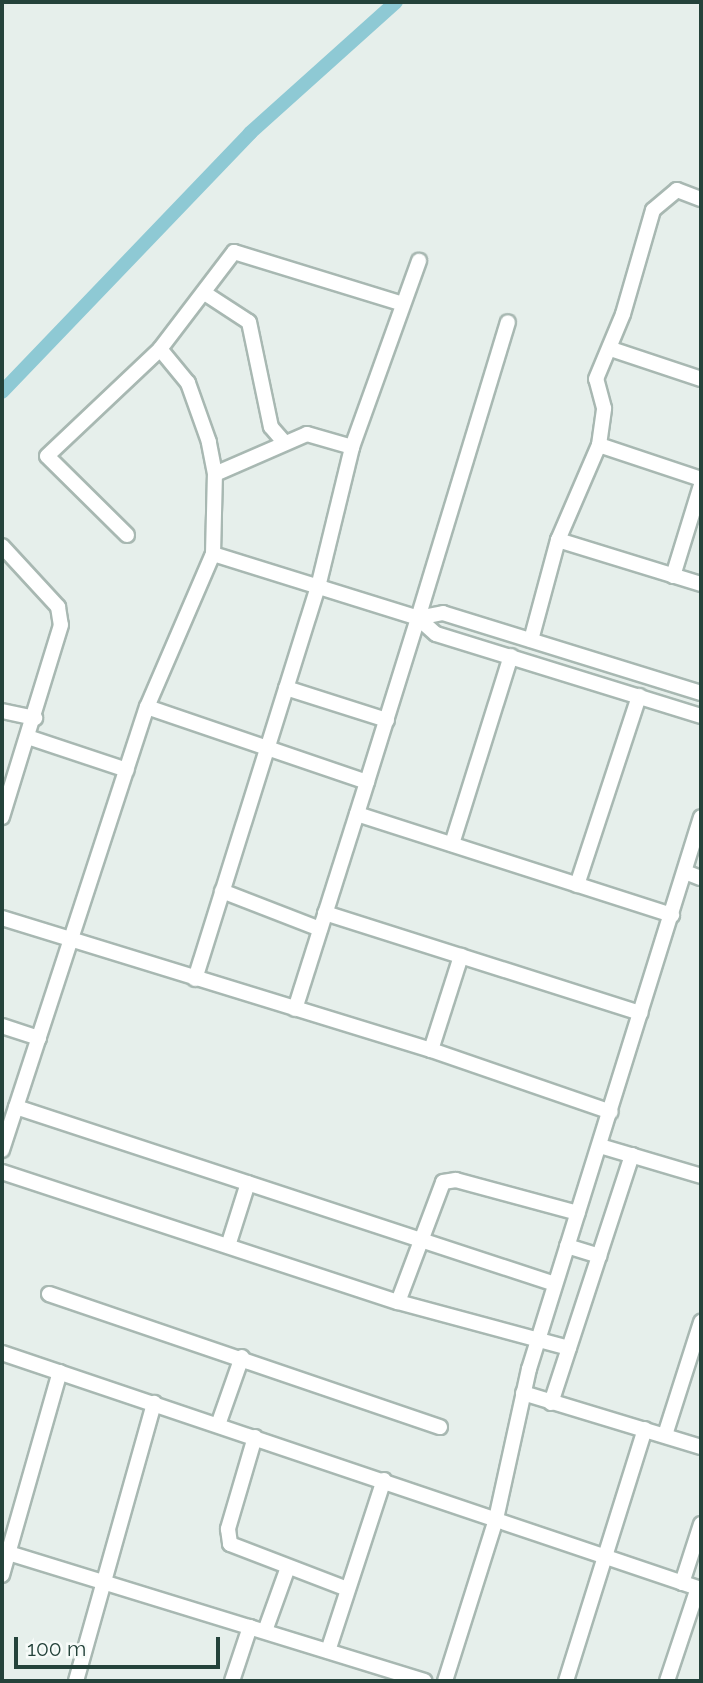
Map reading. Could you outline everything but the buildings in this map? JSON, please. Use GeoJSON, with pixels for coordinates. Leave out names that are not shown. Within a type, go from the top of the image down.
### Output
{"type":"FeatureCollection","features":[{"type":"Feature","properties":{"kind":"street"},"geometry":{"type":"LineString","coordinates":[[531,640],[558,540],[599,445],[604,408],[596,379],[611,349],[653,210],[677,190],[701,199]]}},
{"type":"Feature","properties":{"kind":"street"},"geometry":{"type":"LineString","coordinates":[[127,535],[47,456],[160,349],[239,250],[400,303]]}},
{"type":"Feature","properties":{"kind":"street"},"geometry":{"type":"LineString","coordinates":[[195,979],[318,587],[352,447],[400,303],[419,261]]}},
{"type":"Feature","properties":{"kind":"street"},"geometry":{"type":"LineString","coordinates":[[206,294],[249,322],[271,428],[285,443]]}},
{"type":"Feature","properties":{"kind":"street"},"geometry":{"type":"LineString","coordinates":[[295,1009],[387,720],[508,322]]}},
{"type":"Feature","properties":{"kind":"street"},"geometry":{"type":"LineString","coordinates":[[2,1150],[147,708],[213,554],[215,474],[188,383],[160,349]]}},
{"type":"Feature","properties":{"kind":"street"},"geometry":{"type":"LineString","coordinates":[[611,349],[701,379]]}},
{"type":"Feature","properties":{"kind":"street"},"geometry":{"type":"LineString","coordinates":[[215,474],[307,434],[352,447]]}},
{"type":"Feature","properties":{"kind":"street"},"geometry":{"type":"LineString","coordinates":[[599,445],[701,479]]}},
{"type":"Feature","properties":{"kind":"street"},"geometry":{"type":"LineString","coordinates":[[673,576],[701,485]]}},
{"type":"Feature","properties":{"kind":"street"},"geometry":{"type":"LineString","coordinates":[[558,540],[701,584]]}},
{"type":"Feature","properties":{"kind":"street"},"geometry":{"type":"LineString","coordinates":[[2,546],[58,607],[60,637],[2,817]]}},
{"type":"Feature","properties":{"kind":"street"},"geometry":{"type":"LineString","coordinates":[[213,554],[418,618],[436,634],[701,716]]}},
{"type":"Feature","properties":{"kind":"street"},"geometry":{"type":"LineString","coordinates":[[418,618],[443,613],[701,693]]}},
{"type":"Feature","properties":{"kind":"street"},"geometry":{"type":"LineString","coordinates":[[452,844],[511,656]]}},
{"type":"Feature","properties":{"kind":"street"},"geometry":{"type":"LineString","coordinates":[[286,688],[387,720]]}},
{"type":"Feature","properties":{"kind":"street"},"geometry":{"type":"LineString","coordinates":[[577,885],[639,696]]}},
{"type":"Feature","properties":{"kind":"street"},"geometry":{"type":"LineString","coordinates":[[147,708],[367,782]]}},
{"type":"Feature","properties":{"kind":"street"},"geometry":{"type":"LineString","coordinates":[[2,711],[34,718]]}},
{"type":"Feature","properties":{"kind":"street"},"geometry":{"type":"LineString","coordinates":[[28,737],[127,770]]}},
{"type":"Feature","properties":{"kind":"street"},"geometry":{"type":"LineString","coordinates":[[357,814],[672,915]]}},
{"type":"Feature","properties":{"kind":"street"},"geometry":{"type":"LineString","coordinates":[[445,1681],[496,1519],[523,1393],[555,1284],[611,1112],[701,817]]}},
{"type":"Feature","properties":{"kind":"street"},"geometry":{"type":"LineString","coordinates":[[685,872],[701,878]]}},
{"type":"Feature","properties":{"kind":"street"},"geometry":{"type":"LineString","coordinates":[[222,891],[320,929]]}},
{"type":"Feature","properties":{"kind":"street"},"geometry":{"type":"LineString","coordinates":[[325,913],[641,1013]]}},
{"type":"Feature","properties":{"kind":"street"},"geometry":{"type":"LineString","coordinates":[[2,918],[431,1050],[611,1112]]}},
{"type":"Feature","properties":{"kind":"street"},"geometry":{"type":"LineString","coordinates":[[431,1050],[461,956]]}},
{"type":"Feature","properties":{"kind":"street"},"geometry":{"type":"LineString","coordinates":[[2,1026],[39,1038]]}},
{"type":"Feature","properties":{"kind":"street"},"geometry":{"type":"LineString","coordinates":[[16,1107],[421,1237],[555,1284]]}},
{"type":"Feature","properties":{"kind":"street"},"geometry":{"type":"LineString","coordinates":[[600,1146],[701,1175]]}},
{"type":"Feature","properties":{"kind":"street"},"geometry":{"type":"LineString","coordinates":[[551,1403],[632,1156]]}},
{"type":"Feature","properties":{"kind":"street"},"geometry":{"type":"LineString","coordinates":[[2,1172],[398,1301],[540,1337],[569,1348]]}},
{"type":"Feature","properties":{"kind":"street"},"geometry":{"type":"LineString","coordinates":[[398,1301],[441,1184],[448,1180],[578,1213]]}},
{"type":"Feature","properties":{"kind":"street"},"geometry":{"type":"LineString","coordinates":[[228,1246],[248,1183]]}},
{"type":"Feature","properties":{"kind":"street"},"geometry":{"type":"LineString","coordinates":[[567,1246],[599,1256]]}},
{"type":"Feature","properties":{"kind":"street"},"geometry":{"type":"LineString","coordinates":[[49,1294],[242,1357],[440,1427]]}},
{"type":"Feature","properties":{"kind":"street"},"geometry":{"type":"LineString","coordinates":[[665,1435],[701,1326]]}},
{"type":"Feature","properties":{"kind":"street"},"geometry":{"type":"LineString","coordinates":[[2,1353],[384,1480],[699,1589],[667,1681]]}},
{"type":"Feature","properties":{"kind":"street"},"geometry":{"type":"LineString","coordinates":[[218,1425],[242,1357]]}},
{"type":"Feature","properties":{"kind":"street"},"geometry":{"type":"LineString","coordinates":[[2,1575],[5,1552],[60,1372]]}},
{"type":"Feature","properties":{"kind":"street"},"geometry":{"type":"LineString","coordinates":[[523,1393],[701,1447]]}},
{"type":"Feature","properties":{"kind":"street"},"geometry":{"type":"LineString","coordinates":[[79,1680],[154,1404]]}},
{"type":"Feature","properties":{"kind":"street"},"geometry":{"type":"LineString","coordinates":[[566,1681],[645,1429]]}},
{"type":"Feature","properties":{"kind":"street"},"geometry":{"type":"LineString","coordinates":[[255,1437],[228,1541],[347,1589]]}},
{"type":"Feature","properties":{"kind":"street"},"geometry":{"type":"LineString","coordinates":[[328,1651],[384,1480]]}},
{"type":"Feature","properties":{"kind":"street"},"geometry":{"type":"LineString","coordinates":[[682,1583],[701,1524]]}},
{"type":"Feature","properties":{"kind":"street"},"geometry":{"type":"LineString","coordinates":[[5,1552],[107,1581],[424,1681]]}},
{"type":"Feature","properties":{"kind":"street"},"geometry":{"type":"LineString","coordinates":[[265,1631],[288,1567]]}},
{"type":"Feature","properties":{"kind":"street"},"geometry":{"type":"LineString","coordinates":[[232,1681],[250,1627]]}},
{"type":"Feature","properties":{"kind":"waterway"},"geometry":{"type":"LineString","coordinates":[[2,392],[250,133],[396,2]]}}]}
